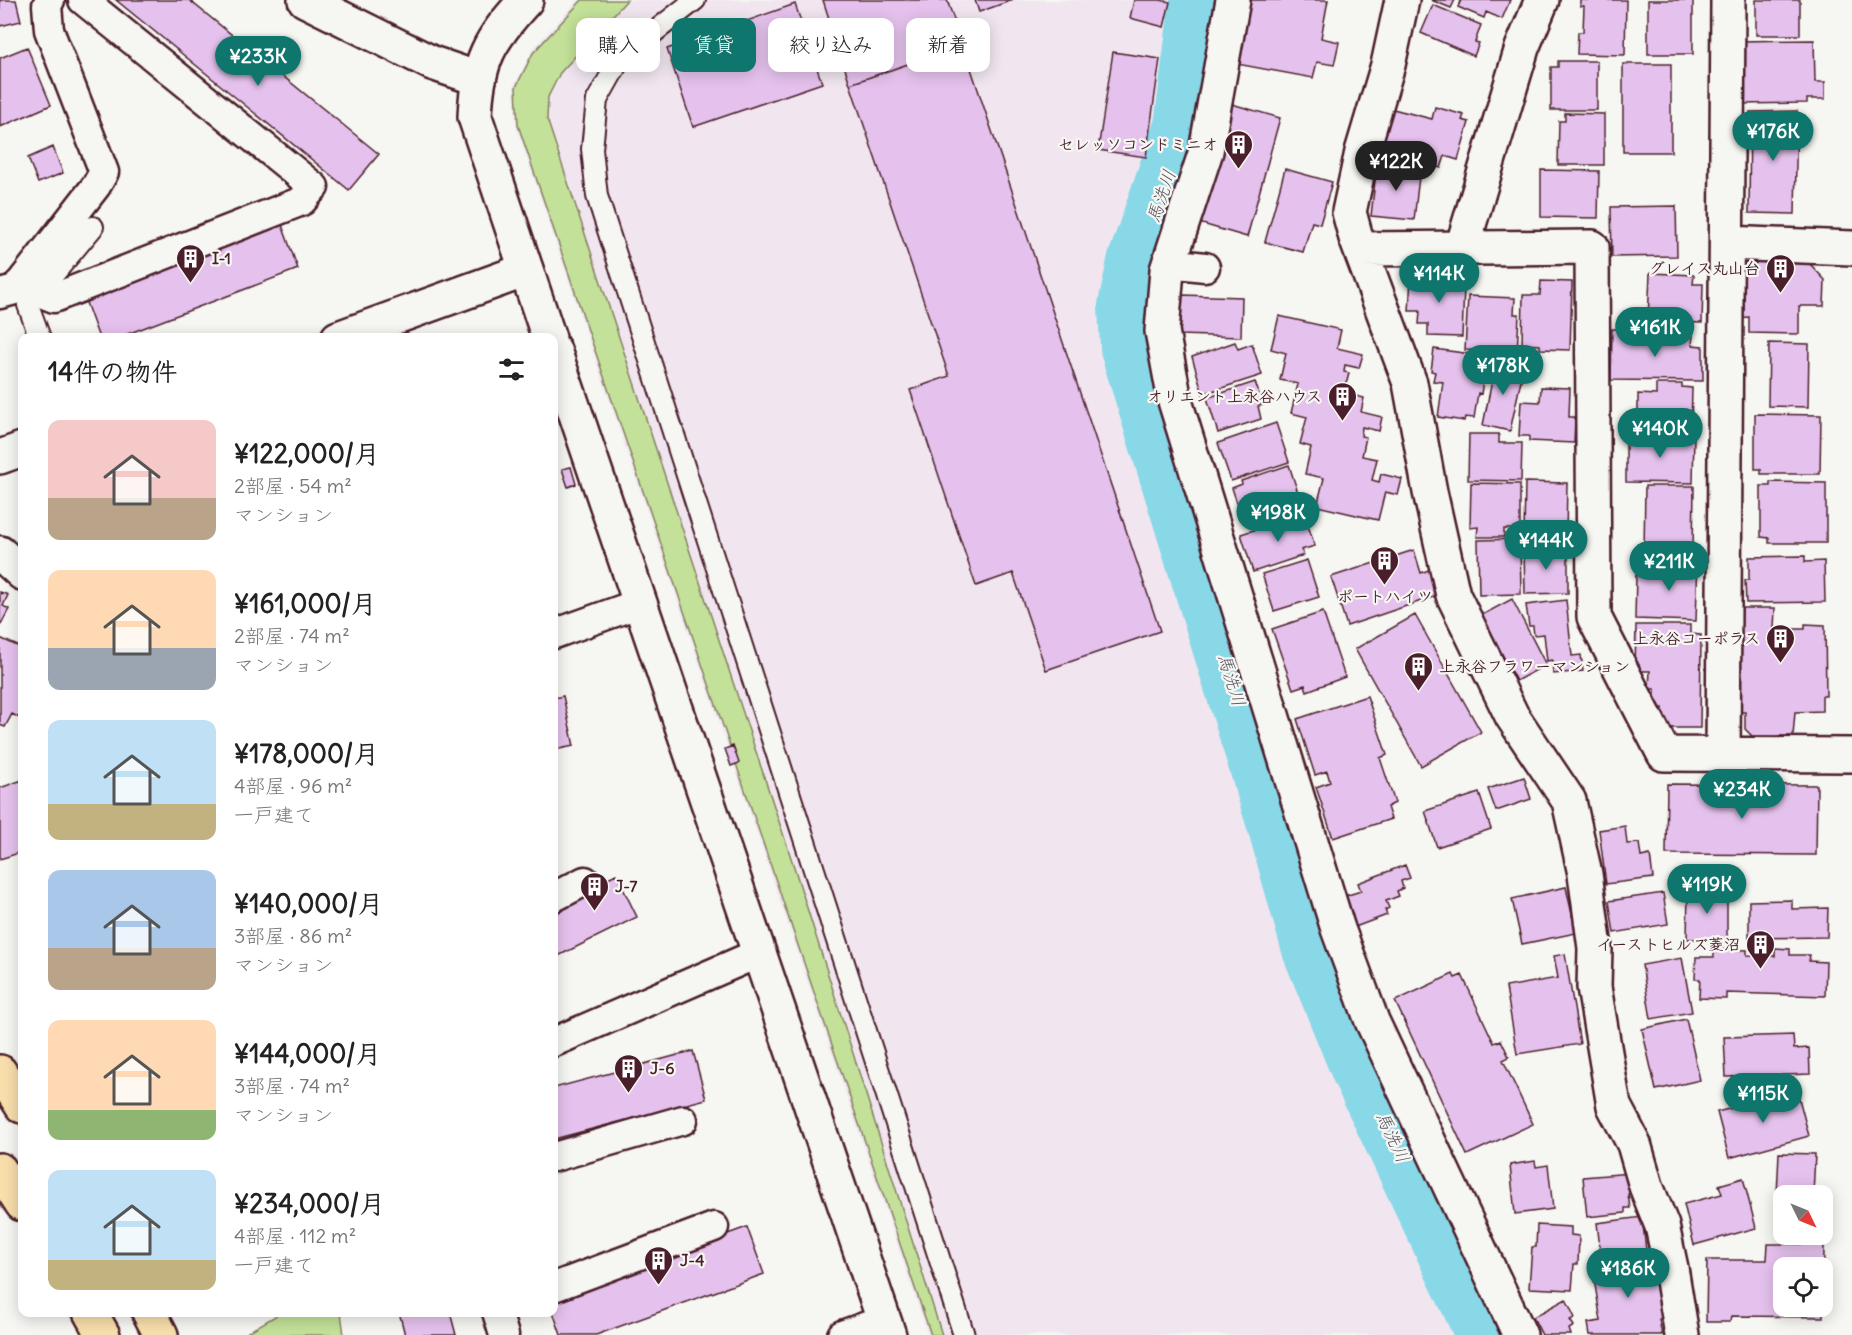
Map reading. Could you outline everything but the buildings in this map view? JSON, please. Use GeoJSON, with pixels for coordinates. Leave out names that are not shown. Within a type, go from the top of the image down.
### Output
{"type":"FeatureCollection","features":[{"type":"Feature","properties":{"kind":"highway"},"geometry":{"type":"LineString","coordinates":[[0,1072],[18,1100]]}},
{"type":"Feature","properties":{"kind":"highway"},"geometry":{"type":"LineString","coordinates":[[0,1170],[18,1198]]}},
{"type":"Feature","properties":{"kind":"highway"},"geometry":{"type":"LineString","coordinates":[[93,1317],[103,1335]]}},
{"type":"Feature","properties":{"kind":"highway"},"geometry":{"type":"LineString","coordinates":[[152,1317],[161,1335]]}},
{"type":"Feature","properties":{"kind":"street"},"geometry":{"type":"LineString","coordinates":[[50,0],[47,5],[49,30],[104,172],[19,290],[54,297],[302,201],[314,187],[83,0]]}},
{"type":"Feature","properties":{"kind":"street"},"geometry":{"type":"LineString","coordinates":[[305,0],[432,63],[479,80]]}},
{"type":"Feature","properties":{"kind":"street"},"geometry":{"type":"LineString","coordinates":[[526,0],[506,22],[486,53],[476,88],[476,117],[547,333]]}},
{"type":"Feature","properties":{"kind":"street"},"geometry":{"type":"LineString","coordinates":[[1233,0],[1206,151],[1167,270],[1162,331],[1175,401],[1338,929],[1372,1021],[1520,1335]]}},
{"type":"Feature","properties":{"kind":"street"},"geometry":{"type":"LineString","coordinates":[[1401,0],[1388,64],[1362,152],[1349,212],[1356,256],[1410,383],[1430,492],[1453,595],[1512,716],[1569,801],[1586,874],[1595,948],[1594,987],[1614,1106],[1634,1144],[1646,1186],[1662,1226],[1682,1335]]}},
{"type":"Feature","properties":{"kind":"street"},"geometry":{"type":"LineString","coordinates":[[1462,248],[1522,48],[1542,0]]}},
{"type":"Feature","properties":{"kind":"street"},"geometry":{"type":"LineString","coordinates":[[1723,756],[1728,0]]}},
{"type":"Feature","properties":{"kind":"street"},"geometry":{"type":"LineString","coordinates":[[1726,243],[1852,248]]}},
{"type":"Feature","properties":{"kind":"street"},"geometry":{"type":"LineString","coordinates":[[1356,256],[1462,248],[1592,247],[1594,617],[1664,754],[1852,755]]}},
{"type":"Feature","properties":{"kind":"street"},"geometry":{"type":"LineString","coordinates":[[1169,263],[1205,267]]}},
{"type":"Feature","properties":{"kind":"street"},"geometry":{"type":"LineString","coordinates":[[352,333],[526,270]]}},
{"type":"Feature","properties":{"kind":"street"},"geometry":{"type":"LineString","coordinates":[[558,362],[886,1327],[842,1335]]}},
{"type":"Feature","properties":{"kind":"street"},"geometry":{"type":"LineString","coordinates":[[0,457],[18,450]]}},
{"type":"Feature","properties":{"kind":"street"},"geometry":{"type":"LineString","coordinates":[[0,553],[18,569]]}},
{"type":"Feature","properties":{"kind":"street"},"geometry":{"type":"LineString","coordinates":[[558,633],[640,603]]}},
{"type":"Feature","properties":{"kind":"street"},"geometry":{"type":"LineString","coordinates":[[558,895],[585,881]]}},
{"type":"Feature","properties":{"kind":"street"},"geometry":{"type":"LineString","coordinates":[[558,1040],[759,953]]}},
{"type":"Feature","properties":{"kind":"street"},"geometry":{"type":"LineString","coordinates":[[558,1156],[683,1120]]}},
{"type":"Feature","properties":{"kind":"street"},"geometry":{"type":"LineString","coordinates":[[558,1286],[714,1227]]}},
{"type":"Feature","properties":{"kind":"street"},"geometry":{"type":"LineString","coordinates":[[499,1317],[504,1335]]}},
{"type":"Feature","properties":{"kind":"lane"},"geometry":{"type":"LineString","coordinates":[[694,0],[620,59],[597,100],[591,149],[597,196],[964,1335]]}},
{"type":"Feature","properties":{"kind":"lane"},"geometry":{"type":"LineString","coordinates":[[38,333],[28,305],[19,290],[93,227]]}},
{"type":"Feature","properties":{"kind":"shaded area"},"geometry":{"type":"Polygon","coordinates":[[[578,0],[1184,0],[1164,113],[1112,322],[1123,388],[1297,936],[1342,1058],[1471,1335],[928,1335],[516,126],[514,86],[533,49],[578,0]]]}},
{"type":"Feature","properties":{"kind":"green space"},"geometry":{"type":"Polygon","coordinates":[[[582,0],[627,0],[610,18],[576,18],[576,56],[560,73],[548,97],[547,119],[796,873],[942,1335],[931,1335],[518,125],[516,87],[533,53],[582,0]]]}},
{"type":"Feature","properties":{"kind":"green space"},"geometry":{"type":"Polygon","coordinates":[[[274,1317],[342,1317],[344,1335],[243,1335],[274,1317]]]}},
{"type":"Feature","properties":{"kind":"waterway","name":"馬洗川"},"geometry":{"type":"LineString","coordinates":[[1201,0],[1185,126],[1138,263],[1129,306],[1131,348],[1278,824],[1313,949],[1362,1070],[1487,1335]]}},
{"type":"Feature","properties":{"kind":"place","name":"セレッソコンドミニオ"},"geometry":{"type":"Point","coordinates":[1239,170]}},
{"type":"Feature","properties":{"kind":"place","name":"I-1"},"geometry":{"type":"Point","coordinates":[191,284]}},
{"type":"Feature","properties":{"kind":"place","name":"グレイス丸山台"},"geometry":{"type":"Point","coordinates":[1781,294]}},
{"type":"Feature","properties":{"kind":"place","name":"オリエント上永谷ハウス"},"geometry":{"type":"Point","coordinates":[1343,422]}},
{"type":"Feature","properties":{"kind":"place","name":"ポートハイツ"},"geometry":{"type":"Point","coordinates":[1385,586]}},
{"type":"Feature","properties":{"kind":"place","name":"上永谷コーポラス"},"geometry":{"type":"Point","coordinates":[1781,664]}},
{"type":"Feature","properties":{"kind":"place","name":"上永谷フラワーマンション"},"geometry":{"type":"Point","coordinates":[1418,692]}},
{"type":"Feature","properties":{"kind":"place","name":"J-7"},"geometry":{"type":"Point","coordinates":[594,912]}},
{"type":"Feature","properties":{"kind":"place","name":"イーストヒルズ菱沼"},"geometry":{"type":"Point","coordinates":[1761,970]}},
{"type":"Feature","properties":{"kind":"place","name":"J-6"},"geometry":{"type":"Point","coordinates":[629,1094]}},
{"type":"Feature","properties":{"kind":"place","name":"J-4"},"geometry":{"type":"Point","coordinates":[659,1286]}}]}
